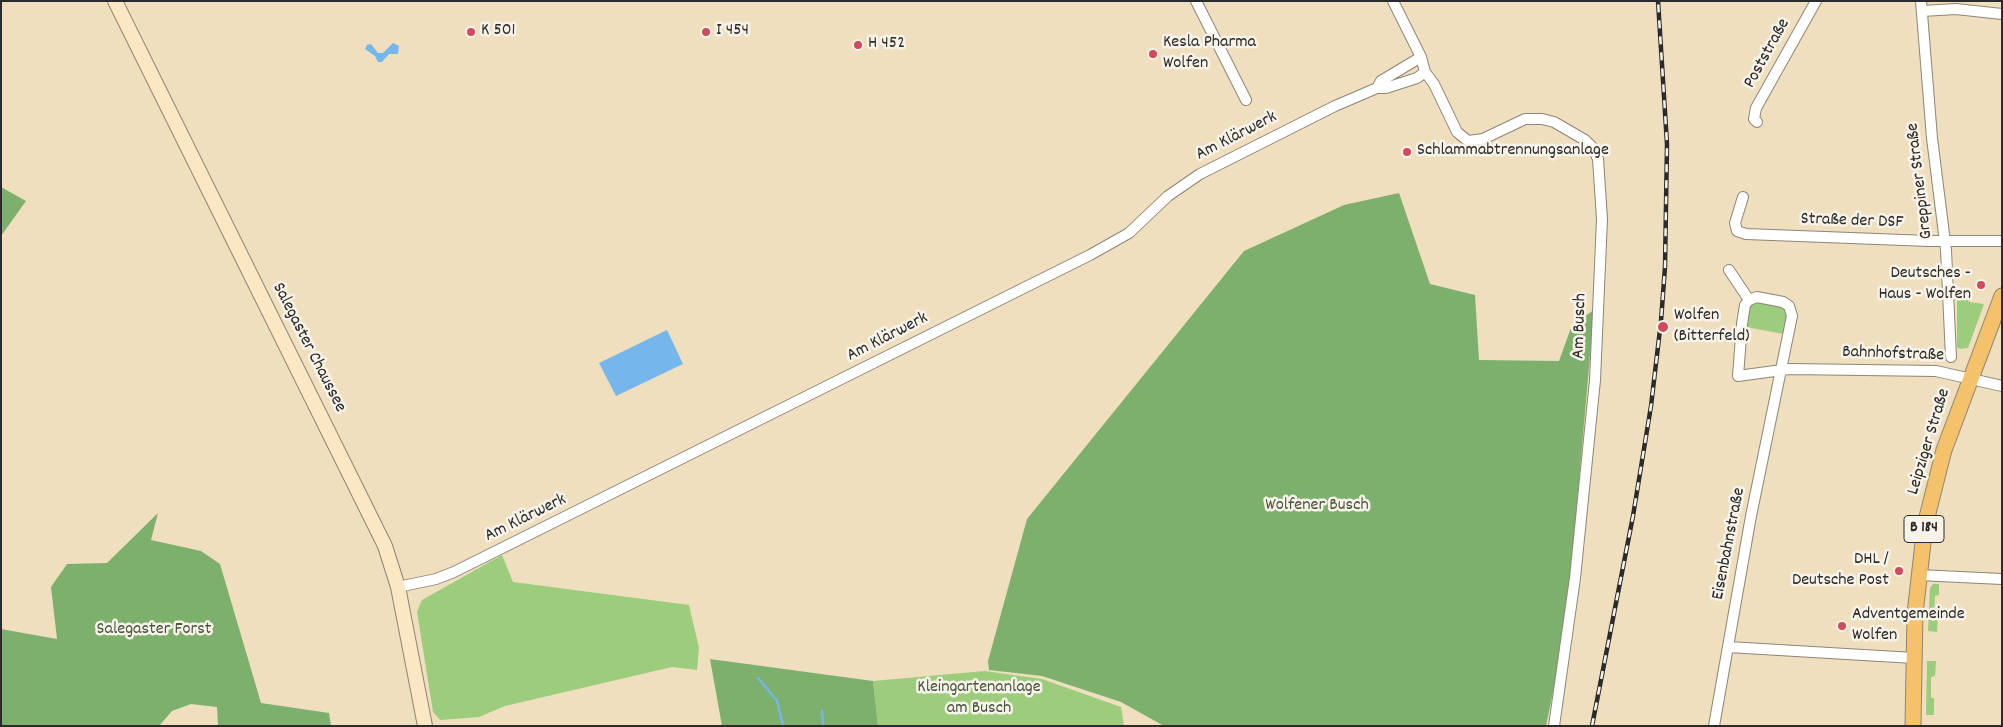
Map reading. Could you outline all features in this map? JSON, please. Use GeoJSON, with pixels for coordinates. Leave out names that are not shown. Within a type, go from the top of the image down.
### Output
{"type":"FeatureCollection","features":[{"type":"Feature","properties":{"kind":"main road","name":"Salegaster Chaussee"},"geometry":{"type":"LineString","coordinates":[[115,1],[373,519],[390,558],[398,587],[425,726]]}},
{"type":"Feature","properties":{"kind":"main road","name":"Leipziger Straße"},"geometry":{"type":"LineString","coordinates":[[1913,726],[1918,575],[1925,525],[1940,462],[2002,296]]}},
{"type":"Feature","properties":{"kind":"street"},"geometry":{"type":"LineString","coordinates":[[1196,1],[1246,100]]}},
{"type":"Feature","properties":{"kind":"street","name":"Am Busch"},"geometry":{"type":"LineString","coordinates":[[1393,1],[1421,57],[1425,72],[1434,84],[1457,132],[1468,141],[1483,140],[1524,120],[1542,119],[1554,122],[1585,140],[1593,148],[1598,159],[1602,219],[1596,380],[1575,578],[1554,726]]}},
{"type":"Feature","properties":{"kind":"street","name":"Poststraße"},"geometry":{"type":"LineString","coordinates":[[1757,122],[1754,119],[1756,108],[1816,1]]}},
{"type":"Feature","properties":{"kind":"street"},"geometry":{"type":"LineString","coordinates":[[1922,6],[2002,14]]}},
{"type":"Feature","properties":{"kind":"street","name":"Greppiner Straße"},"geometry":{"type":"LineString","coordinates":[[1922,6],[1932,138],[1944,241],[1951,357]]}},
{"type":"Feature","properties":{"kind":"street","name":"Am Klärwerk"},"geometry":{"type":"LineString","coordinates":[[1377,88],[1381,81],[1421,57]]}},
{"type":"Feature","properties":{"kind":"street","name":"Am Klärwerk"},"geometry":{"type":"LineString","coordinates":[[398,587],[436,579],[454,572],[1102,249],[1133,229],[1168,196],[1191,179],[1377,88],[1386,88],[1418,78],[1425,72]]}},
{"type":"Feature","properties":{"kind":"street","name":"Straße der DSF"},"geometry":{"type":"LineString","coordinates":[[1742,198],[1735,227],[1738,231],[1746,234],[1944,241],[2002,241]]}},
{"type":"Feature","properties":{"kind":"street"},"geometry":{"type":"LineString","coordinates":[[1729,270],[1749,300],[1756,297],[1783,302],[1792,310],[1781,369]]}},
{"type":"Feature","properties":{"kind":"street","name":"Bahnhofstraße"},"geometry":{"type":"LineString","coordinates":[[1749,300],[1745,305],[1738,349],[1738,376],[1781,369],[1936,371],[2002,386]]}},
{"type":"Feature","properties":{"kind":"street","name":"Eisenbahnstraße"},"geometry":{"type":"LineString","coordinates":[[1714,726],[1781,369]]}},
{"type":"Feature","properties":{"kind":"street"},"geometry":{"type":"LineString","coordinates":[[1918,575],[2002,579]]}},
{"type":"Feature","properties":{"kind":"street"},"geometry":{"type":"LineString","coordinates":[[1728,647],[1914,658]]}},
{"type":"Feature","properties":{"kind":"green space"},"geometry":{"type":"Polygon","coordinates":[[[1,187],[26,201],[1,236],[1,187]]]}},
{"type":"Feature","properties":{"kind":"green space","name":"Wolfener Busch"},"geometry":{"type":"Polygon","coordinates":[[[1399,193],[1430,284],[1475,295],[1479,360],[1559,361],[1572,325],[1594,310],[1566,629],[1546,726],[1164,726],[1121,702],[1042,676],[989,670],[988,661],[1027,519],[1244,251],[1344,205],[1399,193]]]}},
{"type":"Feature","properties":{"kind":"green space"},"geometry":{"type":"Polygon","coordinates":[[[1970,299],[1969,302],[1984,304],[1968,348],[1960,349],[1957,347],[1957,300],[1970,299]]]}},
{"type":"Feature","properties":{"kind":"green space"},"geometry":{"type":"Polygon","coordinates":[[[1755,302],[1783,307],[1788,314],[1784,334],[1746,327],[1749,307],[1755,302]]]}},
{"type":"Feature","properties":{"kind":"green space","name":"Salegaster Forst"},"geometry":{"type":"Polygon","coordinates":[[[158,513],[151,540],[201,551],[220,564],[261,703],[329,713],[331,726],[218,726],[217,707],[191,704],[172,711],[159,726],[1,726],[1,629],[57,639],[51,587],[67,564],[107,563],[158,513]]]}},
{"type":"Feature","properties":{"kind":"green space"},"geometry":{"type":"Polygon","coordinates":[[[502,555],[513,582],[689,605],[699,648],[697,670],[672,667],[505,706],[479,717],[440,720],[433,712],[417,612],[422,600],[502,555]]]}},
{"type":"Feature","properties":{"kind":"green space"},"geometry":{"type":"Polygon","coordinates":[[[1933,584],[1939,584],[1939,595],[1935,596],[1934,614],[1938,614],[1937,632],[1928,631],[1930,588],[1933,584]]]}},
{"type":"Feature","properties":{"kind":"green space"},"geometry":{"type":"Polygon","coordinates":[[[710,659],[873,681],[878,726],[722,726],[710,659]]]}},
{"type":"Feature","properties":{"kind":"green space"},"geometry":{"type":"Polygon","coordinates":[[[1927,661],[1936,661],[1935,676],[1931,677],[1931,698],[1934,698],[1934,715],[1926,715],[1927,661]]]}},
{"type":"Feature","properties":{"kind":"green space","name":"Kleingartenanlage am Busch"},"geometry":{"type":"Polygon","coordinates":[[[985,671],[1042,679],[1121,707],[1124,726],[878,726],[873,681],[985,671]]]}},
{"type":"Feature","properties":{"kind":"water"},"geometry":{"type":"Polygon","coordinates":[[[393,43],[399,46],[398,54],[389,54],[382,62],[378,62],[375,56],[365,49],[367,45],[371,44],[378,53],[383,53],[393,43]]]}},
{"type":"Feature","properties":{"kind":"water"},"geometry":{"type":"Polygon","coordinates":[[[667,330],[683,364],[616,396],[599,363],[667,330]]]}},
{"type":"Feature","properties":{"kind":"waterway"},"geometry":{"type":"LineString","coordinates":[[758,678],[777,701],[783,726]]}},
{"type":"Feature","properties":{"kind":"waterway"},"geometry":{"type":"LineString","coordinates":[[822,711],[823,726]]}},
{"type":"Feature","properties":{"kind":"railway"},"geometry":{"type":"LineString","coordinates":[[1592,726],[1633,516],[1651,406],[1661,321],[1665,267],[1667,144],[1658,1]]}},
{"type":"Feature","properties":{"kind":"place","name":"K 501"},"geometry":{"type":"Point","coordinates":[471,32]}},
{"type":"Feature","properties":{"kind":"place","name":"I 454"},"geometry":{"type":"Point","coordinates":[706,32]}},
{"type":"Feature","properties":{"kind":"place","name":"H 452"},"geometry":{"type":"Point","coordinates":[858,45]}},
{"type":"Feature","properties":{"kind":"place","name":"Kesla Pharma Wolfen"},"geometry":{"type":"Point","coordinates":[1153,54]}},
{"type":"Feature","properties":{"kind":"place","name":"Schlammabtrennungsanlage"},"geometry":{"type":"Point","coordinates":[1407,152]}},
{"type":"Feature","properties":{"kind":"place","name":"Deutsches - Haus - Wolfen"},"geometry":{"type":"Point","coordinates":[1981,285]}},
{"type":"Feature","properties":{"kind":"place","name":"Wolfen (Bitterfeld)"},"geometry":{"type":"Point","coordinates":[1663,327]}},
{"type":"Feature","properties":{"kind":"place","name":"DHL / Deutsche Post"},"geometry":{"type":"Point","coordinates":[1899,571]}},
{"type":"Feature","properties":{"kind":"place","name":"Adventgemeinde Wolfen"},"geometry":{"type":"Point","coordinates":[1842,626]}}]}
